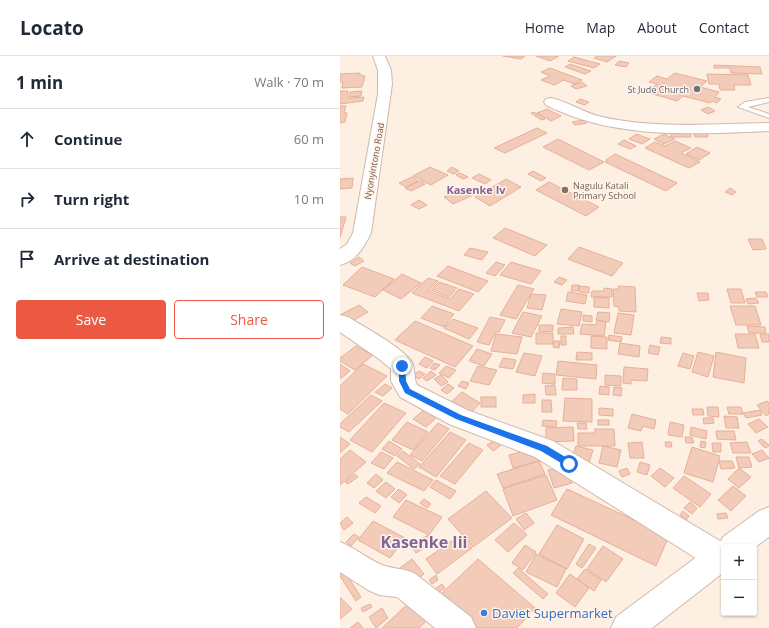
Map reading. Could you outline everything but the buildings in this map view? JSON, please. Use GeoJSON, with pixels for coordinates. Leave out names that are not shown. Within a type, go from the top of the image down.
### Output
{"type":"FeatureCollection","features":[{"type":"Feature","properties":{"kind":"street","name":"Nyonyintono Road"},"geometry":{"type":"LineString","coordinates":[[340,259],[355,247],[362,233],[385,94],[385,71],[379,56]]}},
{"type":"Feature","properties":{"kind":"street"},"geometry":{"type":"LineString","coordinates":[[551,102],[566,112],[581,117],[657,129],[769,127]]}},
{"type":"Feature","properties":{"kind":"street"},"geometry":{"type":"LineString","coordinates":[[340,322],[387,353],[402,366],[403,381],[408,391],[458,417],[544,449],[721,550]]}},
{"type":"Feature","properties":{"kind":"street"},"geometry":{"type":"LineString","coordinates":[[738,544],[769,520]]}},
{"type":"Feature","properties":{"kind":"street"},"geometry":{"type":"LineString","coordinates":[[340,556],[379,580],[403,583],[460,628]]}},
{"type":"Feature","properties":{"kind":"street"},"geometry":{"type":"LineString","coordinates":[[627,628],[721,557]]}},
{"type":"Feature","properties":{"kind":"lane"},"geometry":{"type":"LineString","coordinates":[[769,100],[748,104],[742,107],[769,116]]}},
{"type":"Feature","properties":{"kind":"place","name":"St Jude Church"},"geometry":{"type":"Point","coordinates":[697,89]}},
{"type":"Feature","properties":{"kind":"place","name":"Nagulu Katali Primary School"},"geometry":{"type":"Point","coordinates":[565,190]}},
{"type":"Feature","properties":{"kind":"place","name":"Daviet Supermarket"},"geometry":{"type":"Point","coordinates":[484,613]}},
{"type":"Feature","properties":{"kind":"district","name":"Kasenke Iv"},"geometry":{"type":"Point","coordinates":[476,189]}},
{"type":"Feature","properties":{"kind":"district","name":"Kasenke Iii"},"geometry":{"type":"Point","coordinates":[424,542]}},
{"type":"Feature","properties":{"kind":"route"},"geometry":{"type":"LineString","coordinates":[[402,366],[403,381],[408,391],[458,417],[544,449],[569,464]]}}]}
